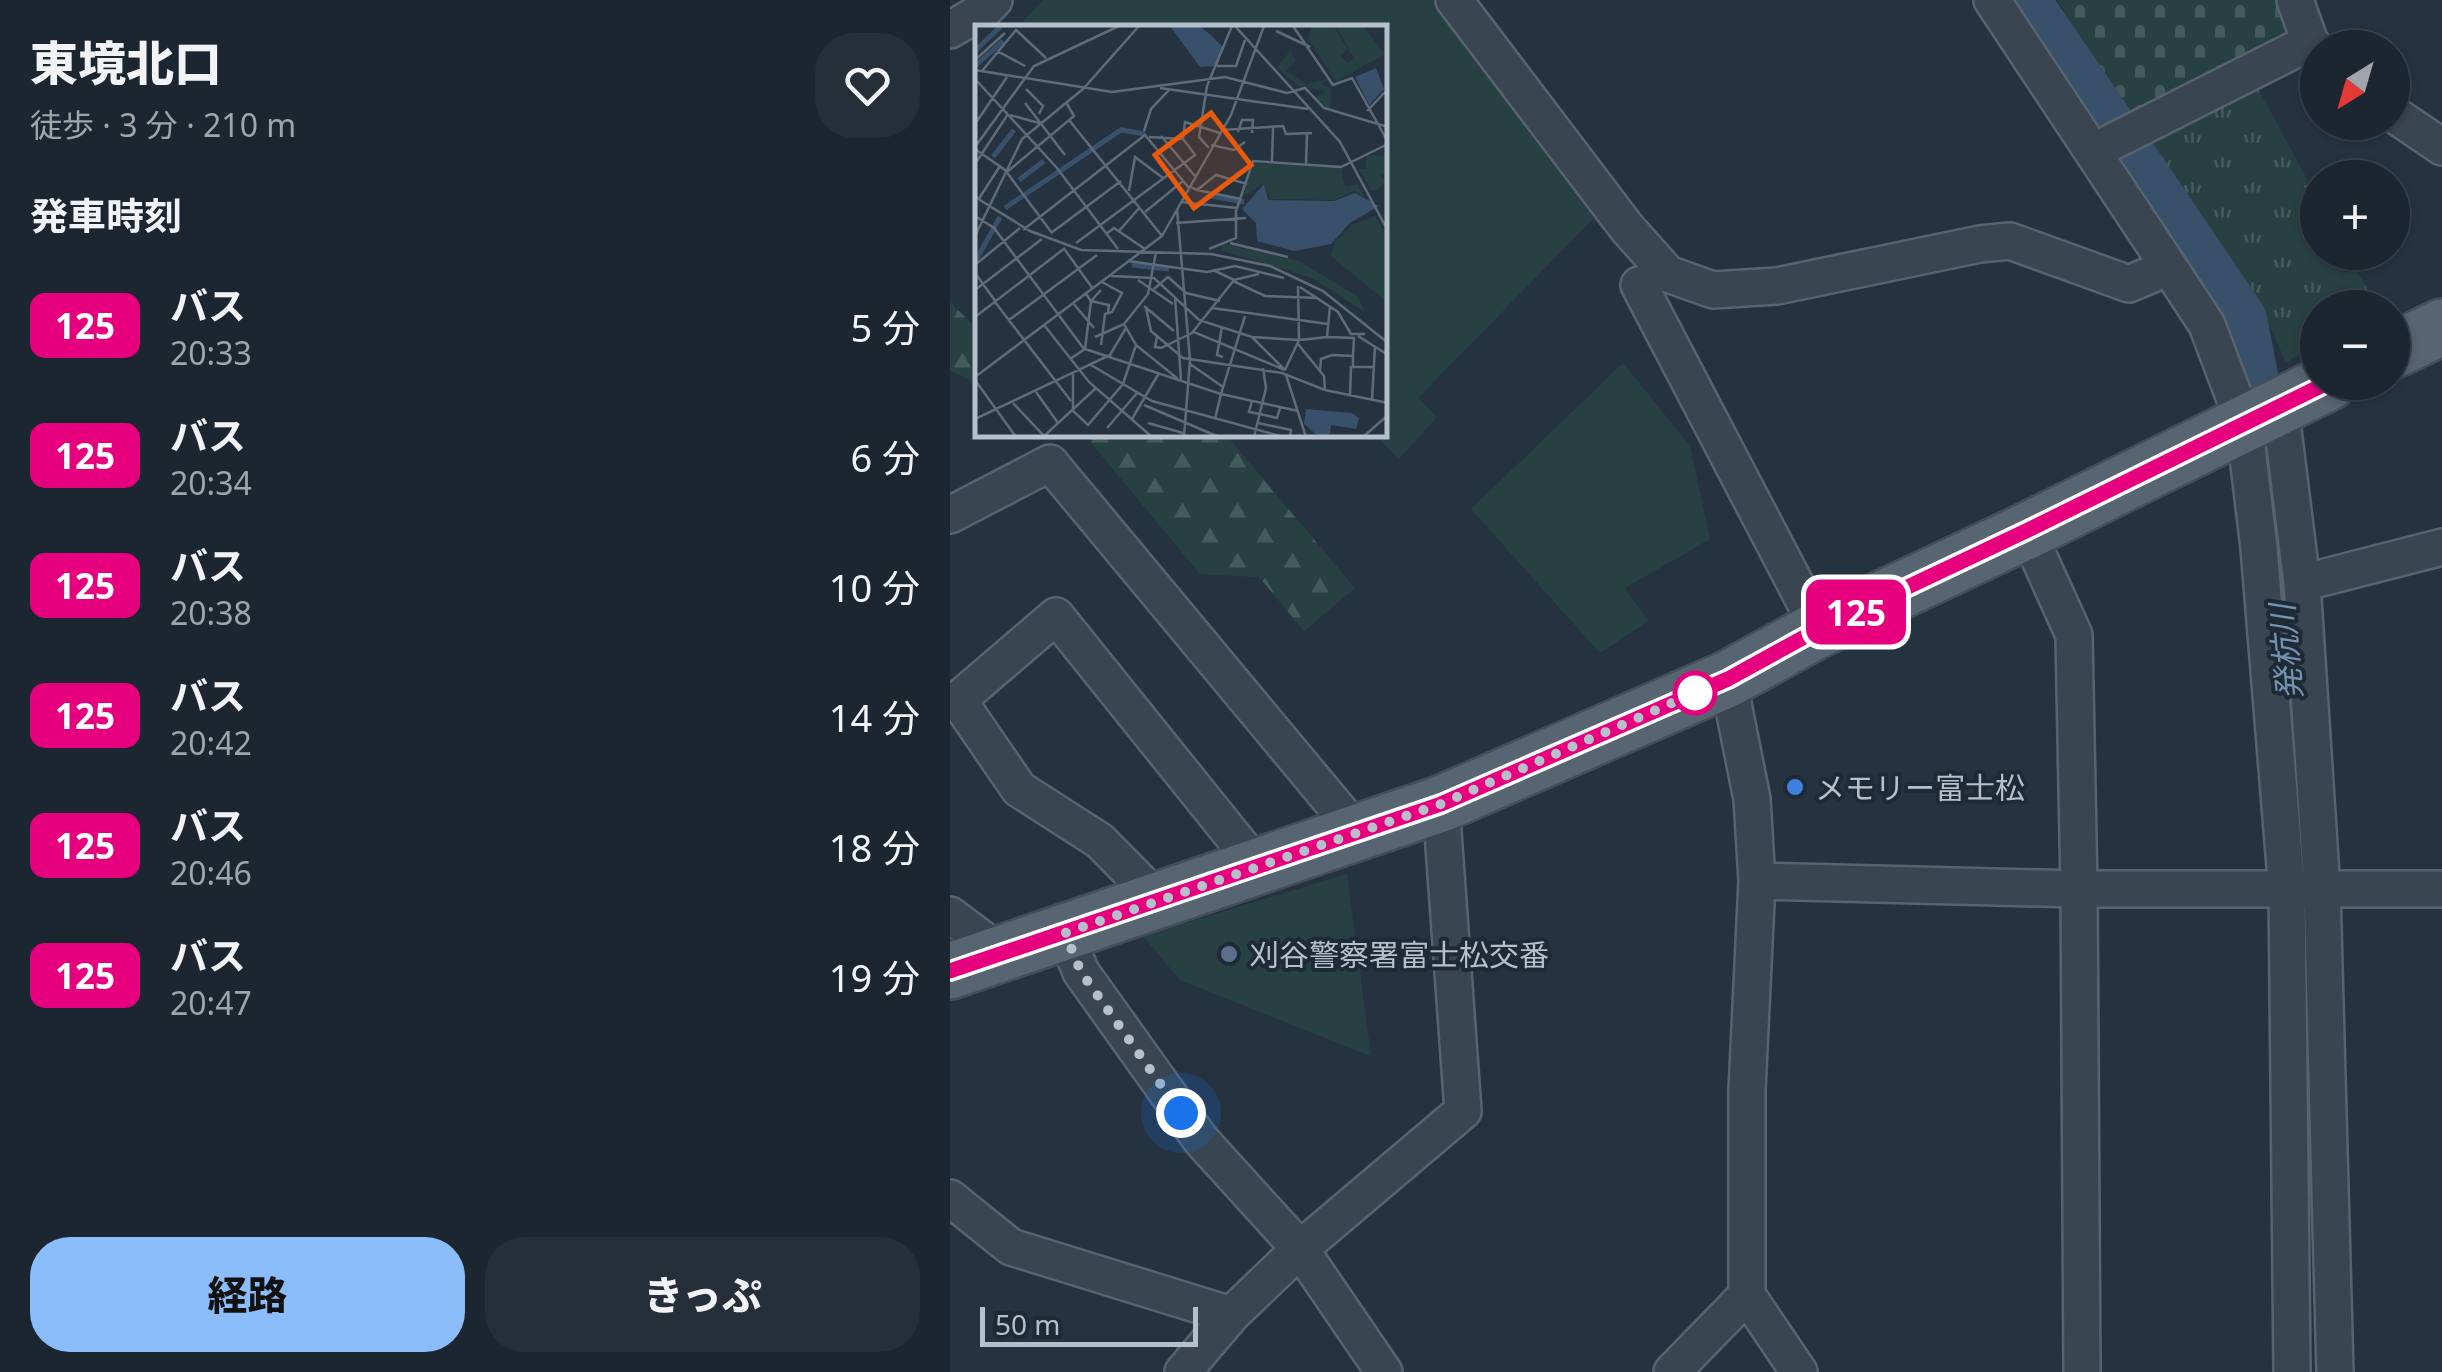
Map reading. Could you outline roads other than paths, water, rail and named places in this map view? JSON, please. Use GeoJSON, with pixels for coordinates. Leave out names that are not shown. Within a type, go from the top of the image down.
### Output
{"type":"FeatureCollection","features":[{"type":"Feature","properties":{"kind":"main road"},"geometry":{"type":"LineString","coordinates":[[2410,342],[2442,327]]}},
{"type":"Feature","properties":{"kind":"main road"},"geometry":{"type":"LineString","coordinates":[[950,971],[1441,804],[1728,679],[1819,629],[2293,400]]}},
{"type":"Feature","properties":{"kind":"street"},"geometry":{"type":"LineString","coordinates":[[950,30],[994,0]]}},
{"type":"Feature","properties":{"kind":"street"},"geometry":{"type":"LineString","coordinates":[[1454,0],[1627,228],[1668,274],[1713,290],[1777,286],[2010,241],[2129,284],[2169,266]]}},
{"type":"Feature","properties":{"kind":"street"},"geometry":{"type":"LineString","coordinates":[[1992,0],[2206,325],[2293,400],[2322,891],[2335,1372]]}},
{"type":"Feature","properties":{"kind":"street"},"geometry":{"type":"LineString","coordinates":[[2295,0],[2307,30]]}},
{"type":"Feature","properties":{"kind":"street"},"geometry":{"type":"LineString","coordinates":[[2094,151],[2300,53]]}},
{"type":"Feature","properties":{"kind":"street"},"geometry":{"type":"LineString","coordinates":[[2410,125],[2442,147]]}},
{"type":"Feature","properties":{"kind":"street"},"geometry":{"type":"LineString","coordinates":[[1639,285],[1819,629]]}},
{"type":"Feature","properties":{"kind":"street"},"geometry":{"type":"LineString","coordinates":[[2292,1372],[2286,891],[2260,548],[2293,400]]}},
{"type":"Feature","properties":{"kind":"street"},"geometry":{"type":"LineString","coordinates":[[950,515],[1050,463],[1357,832]]}},
{"type":"Feature","properties":{"kind":"street"},"geometry":{"type":"LineString","coordinates":[[2026,531],[2074,636],[2080,889],[2082,1372]]}},
{"type":"Feature","properties":{"kind":"street"},"geometry":{"type":"LineString","coordinates":[[2302,583],[2442,547]]}},
{"type":"Feature","properties":{"kind":"street"},"geometry":{"type":"LineString","coordinates":[[1159,901],[1100,841],[1019,789],[958,700],[1056,616],[1257,866]]}},
{"type":"Feature","properties":{"kind":"street"},"geometry":{"type":"LineString","coordinates":[[1728,679],[1752,799],[1757,881],[1747,1090],[1748,1295],[1799,1372]]}},
{"type":"Feature","properties":{"kind":"street"},"geometry":{"type":"LineString","coordinates":[[1200,1366],[1231,1316],[1300,1248],[1463,1111],[1441,804]]}},
{"type":"Feature","properties":{"kind":"street"},"geometry":{"type":"LineString","coordinates":[[1757,881],[2080,889],[2442,890]]}},
{"type":"Feature","properties":{"kind":"street"},"geometry":{"type":"LineString","coordinates":[[950,915],[1002,954]]}},
{"type":"Feature","properties":{"kind":"street"},"geometry":{"type":"LineString","coordinates":[[1065,933],[1081,972],[1201,1140],[1300,1248],[1384,1372]]}},
{"type":"Feature","properties":{"kind":"street"},"geometry":{"type":"LineString","coordinates":[[950,1198],[1011,1247],[1231,1316]]}},
{"type":"Feature","properties":{"kind":"street"},"geometry":{"type":"LineString","coordinates":[[1672,1372],[1748,1295]]}},
{"type":"Feature","properties":{"kind":"waterway","name":"発杭川"},"geometry":{"type":"LineString","coordinates":[[2024,0],[2241,319],[2268,457],[2306,888]]}},
{"type":"Feature","properties":{"kind":"place","name":"メモリー富士松"},"geometry":{"type":"Point","coordinates":[1795,787]}},
{"type":"Feature","properties":{"kind":"place","name":"刈谷警察署富士松交番"},"geometry":{"type":"Point","coordinates":[1229,954]}}]}
